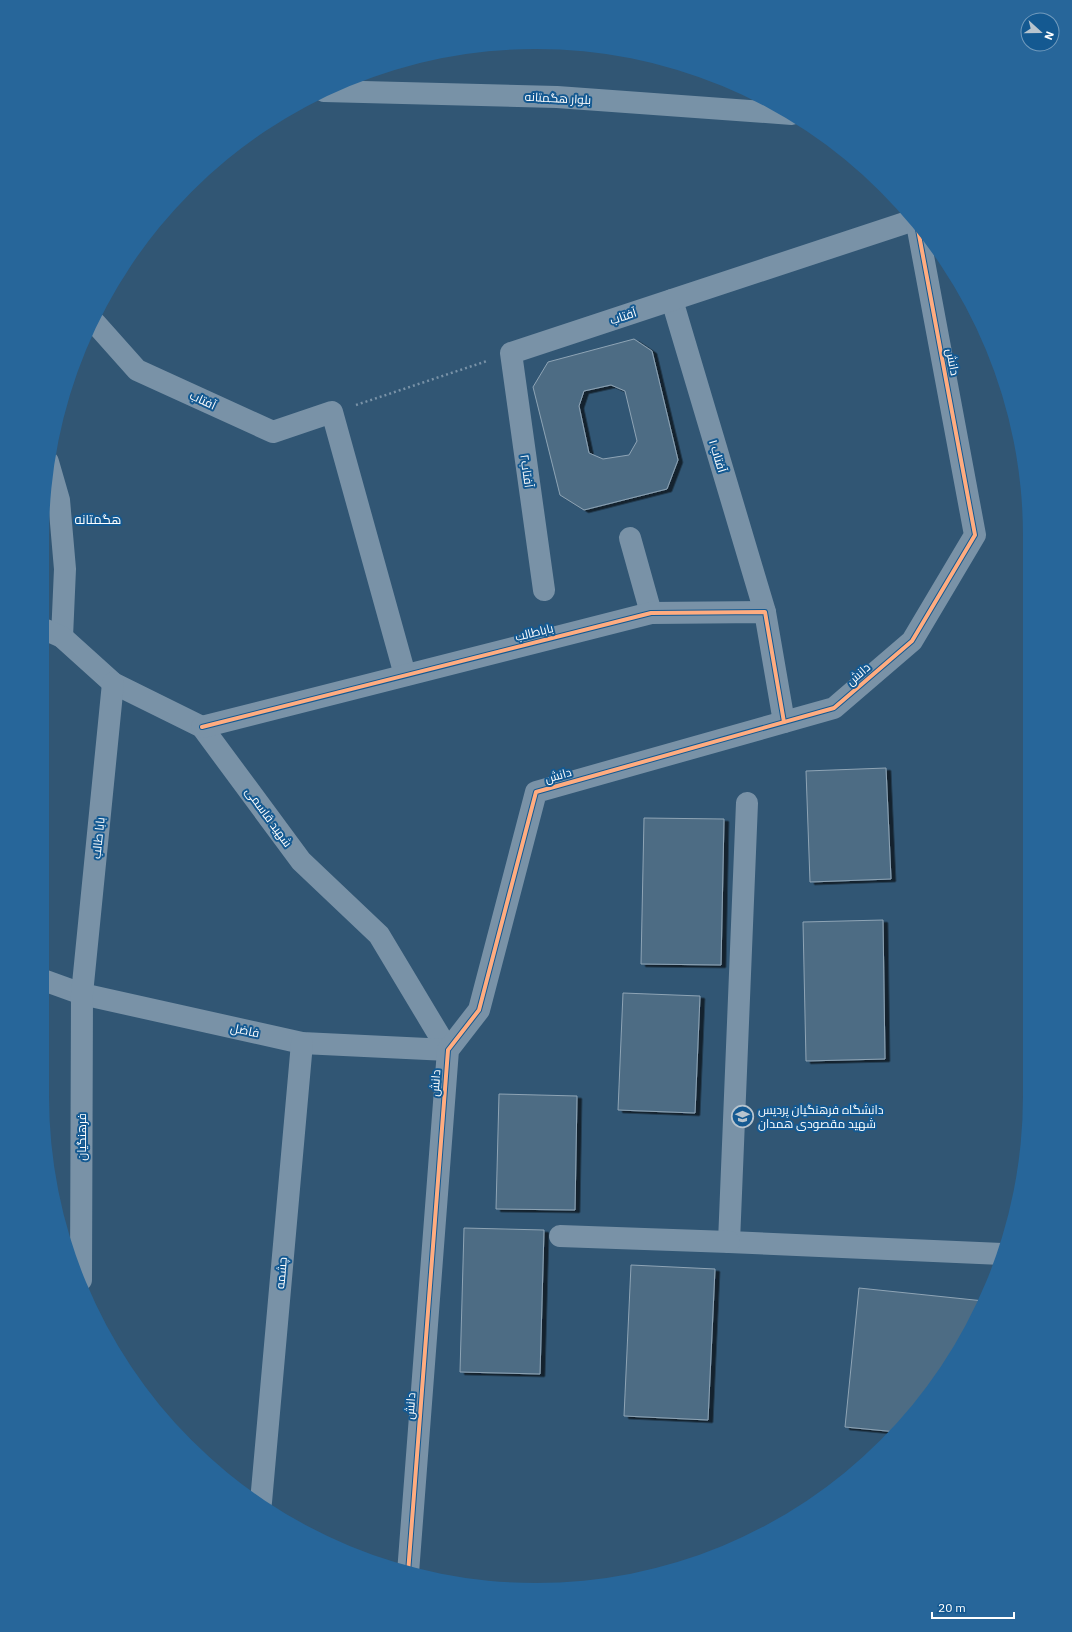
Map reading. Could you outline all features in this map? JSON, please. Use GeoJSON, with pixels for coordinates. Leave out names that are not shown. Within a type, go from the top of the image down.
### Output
{"type":"FeatureCollection","features":[{"type":"Feature","properties":{"kind":"main road","name":"بلوار هگمتانه"},"geometry":{"type":"LineString","coordinates":[[338,91],[557,97],[778,113]]}},
{"type":"Feature","properties":{"kind":"street","name":"آفتاب"},"geometry":{"type":"LineString","coordinates":[[511,353],[908,222]]}},
{"type":"Feature","properties":{"kind":"street","name":"دانش"},"geometry":{"type":"LineString","coordinates":[[409,1566],[448,1050],[479,1010],[536,792],[834,708],[912,641],[975,534],[919,237]]}},
{"type":"Feature","properties":{"kind":"street","name":"آفتاب ۱"},"geometry":{"type":"LineString","coordinates":[[672,300],[765,612]]}},
{"type":"Feature","properties":{"kind":"street","name":"آفتاب"},"geometry":{"type":"LineString","coordinates":[[97,325],[137,370],[273,432],[332,412]]}},
{"type":"Feature","properties":{"kind":"street","name":"آفتاب۲"},"geometry":{"type":"LineString","coordinates":[[511,353],[544,590]]}},
{"type":"Feature","properties":{"kind":"street"},"geometry":{"type":"LineString","coordinates":[[332,412],[405,675]]}},
{"type":"Feature","properties":{"kind":"street"},"geometry":{"type":"LineString","coordinates":[[52,477],[59,500],[64,562],[54,634]]}},
{"type":"Feature","properties":{"kind":"street"},"geometry":{"type":"LineString","coordinates":[[630,538],[651,613]]}},
{"type":"Feature","properties":{"kind":"street"},"geometry":{"type":"LineString","coordinates":[[765,612],[784,722]]}},
{"type":"Feature","properties":{"kind":"street","name":"باباطالب"},"geometry":{"type":"LineString","coordinates":[[202,727],[651,613],[765,612]]}},
{"type":"Feature","properties":{"kind":"street","name":"شهید قاسمی"},"geometry":{"type":"LineString","coordinates":[[54,634],[113,682],[202,727],[301,861],[379,935],[448,1050]]}},
{"type":"Feature","properties":{"kind":"street","name":"بابا طالب"},"geometry":{"type":"LineString","coordinates":[[82,994],[113,682]]}},
{"type":"Feature","properties":{"kind":"street"},"geometry":{"type":"LineString","coordinates":[[729,1242],[747,803]]}},
{"type":"Feature","properties":{"kind":"street","name":"فاضل"},"geometry":{"type":"LineString","coordinates":[[49,982],[82,994],[302,1042],[448,1050]]}},
{"type":"Feature","properties":{"kind":"street","name":"فرهنگیان"},"geometry":{"type":"LineString","coordinates":[[81,1269],[82,994]]}},
{"type":"Feature","properties":{"kind":"street","name":"چشمه"},"geometry":{"type":"LineString","coordinates":[[261,1498],[302,1042]]}},
{"type":"Feature","properties":{"kind":"street"},"geometry":{"type":"LineString","coordinates":[[560,1236],[729,1242],[996,1256]]}},
{"type":"Feature","properties":{"kind":"path"},"geometry":{"type":"LineString","coordinates":[[332,412],[511,353]]}},
{"type":"Feature","properties":{"kind":"building"},"geometry":{"type":"Polygon","coordinates":[[[634,339],[652,351],[678,460],[667,489],[584,510],[560,495],[533,387],[548,362],[634,339]],[[611,385],[584,391],[579,406],[589,453],[603,459],[629,455],[637,441],[625,391],[611,385]]]}},
{"type":"Feature","properties":{"kind":"building"},"geometry":{"type":"Polygon","coordinates":[[[886,768],[891,879],[810,882],[806,771],[886,768]]]}},
{"type":"Feature","properties":{"kind":"building"},"geometry":{"type":"Polygon","coordinates":[[[644,818],[724,819],[721,965],[641,964],[644,818]]]}},
{"type":"Feature","properties":{"kind":"building"},"geometry":{"type":"Polygon","coordinates":[[[883,920],[885,1059],[806,1061],[803,922],[883,920]]]}},
{"type":"Feature","properties":{"kind":"building"},"geometry":{"type":"Polygon","coordinates":[[[623,993],[700,996],[695,1113],[618,1110],[623,993]]]}},
{"type":"Feature","properties":{"kind":"building"},"geometry":{"type":"Polygon","coordinates":[[[499,1094],[577,1096],[575,1210],[496,1209],[499,1094]]]}},
{"type":"Feature","properties":{"kind":"building"},"geometry":{"type":"Polygon","coordinates":[[[464,1228],[544,1230],[540,1374],[460,1372],[464,1228]]]}},
{"type":"Feature","properties":{"kind":"building"},"geometry":{"type":"Polygon","coordinates":[[[631,1265],[715,1269],[708,1420],[624,1416],[631,1265]]]}},
{"type":"Feature","properties":{"kind":"building"},"geometry":{"type":"Polygon","coordinates":[[[859,1288],[978,1300],[958,1340],[941,1367],[902,1417],[888,1431],[845,1427],[859,1288]]]}},
{"type":"Feature","properties":{"kind":"cycle path"},"geometry":{"type":"LineString","coordinates":[[409,1566],[448,1050],[479,1010],[536,792],[834,708],[912,641],[975,535],[919,237]]}},
{"type":"Feature","properties":{"kind":"cycle path"},"geometry":{"type":"LineString","coordinates":[[202,727],[651,613],[765,612],[784,722]]}},
{"type":"Feature","properties":{"kind":"place","name":"دانشگاه فرهنگیان پردیس شهید مقصودی همدان"},"geometry":{"type":"Point","coordinates":[743,1116]}},
{"type":"Feature","properties":{"kind":"district","name":"هگمتانه"},"geometry":{"type":"Point","coordinates":[98,519]}}]}
